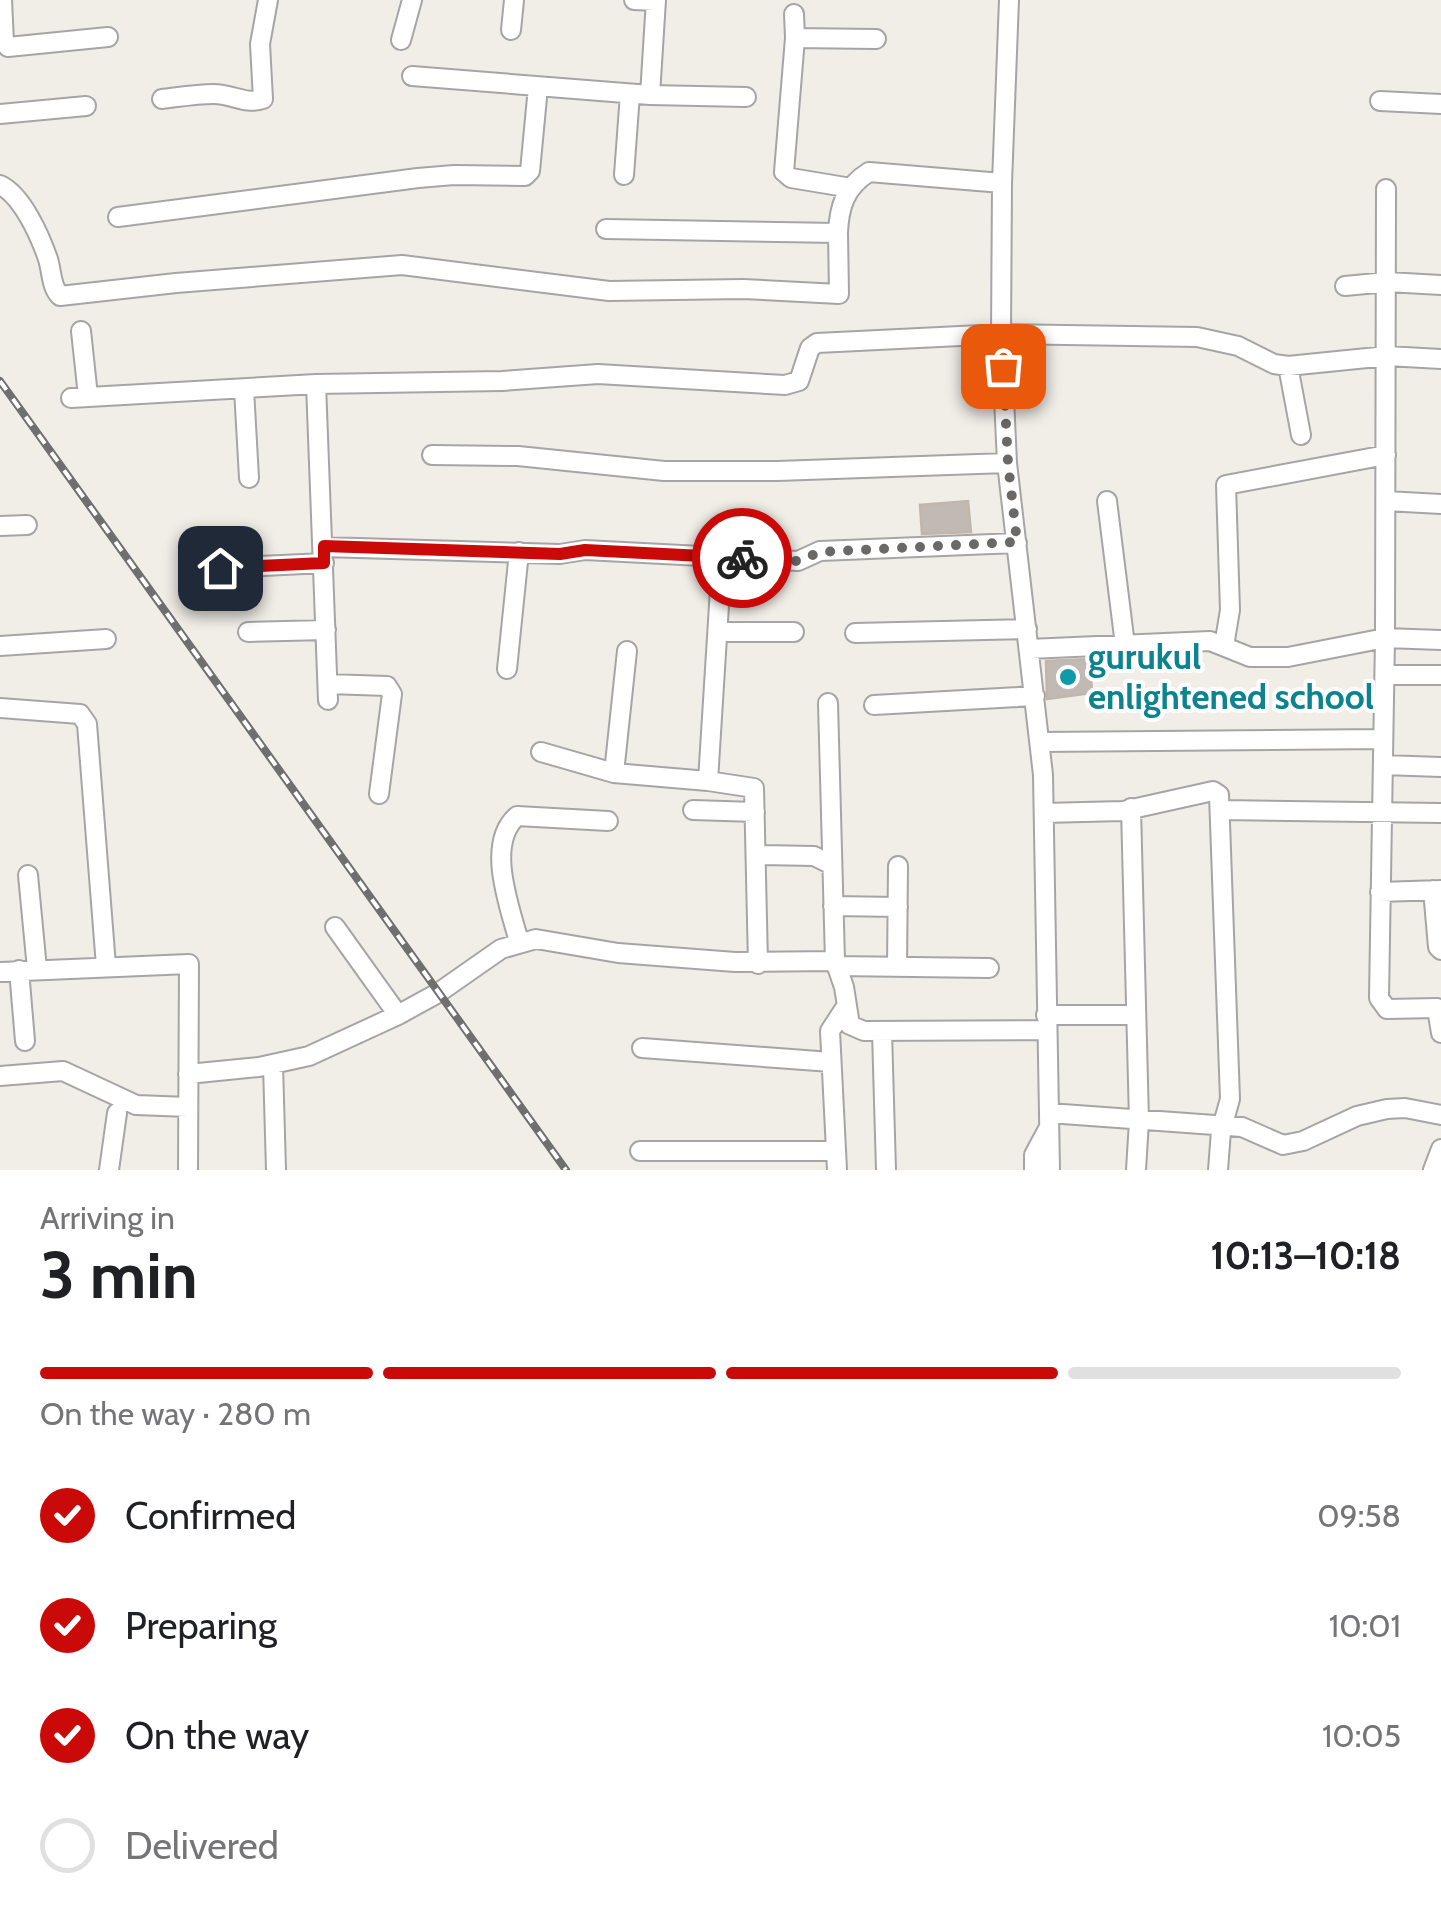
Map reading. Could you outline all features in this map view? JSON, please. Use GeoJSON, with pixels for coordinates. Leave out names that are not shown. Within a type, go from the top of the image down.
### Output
{"type":"FeatureCollection","features":[{"type":"Feature","properties":{"kind":"street"},"geometry":{"type":"LineString","coordinates":[[2,0],[3,46],[108,37]]}},
{"type":"Feature","properties":{"kind":"street"},"geometry":{"type":"LineString","coordinates":[[162,99],[215,94],[246,102],[263,98],[260,44],[268,0]]}},
{"type":"Feature","properties":{"kind":"street"},"geometry":{"type":"LineString","coordinates":[[401,40],[412,0]]}},
{"type":"Feature","properties":{"kind":"street"},"geometry":{"type":"LineString","coordinates":[[512,30],[514,0]]}},
{"type":"Feature","properties":{"kind":"street"},"geometry":{"type":"LineString","coordinates":[[634,0],[656,1],[650,95]]}},
{"type":"Feature","properties":{"kind":"street"},"geometry":{"type":"LineString","coordinates":[[1009,0],[1001,334],[1008,463],[1040,742],[1053,1166]]}},
{"type":"Feature","properties":{"kind":"street"},"geometry":{"type":"LineString","coordinates":[[794,14],[796,38],[784,172],[791,178],[850,188]]}},
{"type":"Feature","properties":{"kind":"street"},"geometry":{"type":"LineString","coordinates":[[796,38],[876,39]]}},
{"type":"Feature","properties":{"kind":"street"},"geometry":{"type":"LineString","coordinates":[[412,76],[630,94],[746,97]]}},
{"type":"Feature","properties":{"kind":"street"},"geometry":{"type":"LineString","coordinates":[[118,217],[418,178],[525,176],[530,172],[538,87]]}},
{"type":"Feature","properties":{"kind":"street"},"geometry":{"type":"LineString","coordinates":[[624,175],[630,94]]}},
{"type":"Feature","properties":{"kind":"street"},"geometry":{"type":"LineString","coordinates":[[1380,100],[1441,104]]}},
{"type":"Feature","properties":{"kind":"street"},"geometry":{"type":"LineString","coordinates":[[0,114],[86,106]]}},
{"type":"Feature","properties":{"kind":"street"},"geometry":{"type":"LineString","coordinates":[[0,184],[7,187],[25,212],[48,259],[55,292],[60,296],[176,282],[402,266],[609,291],[744,289],[839,294],[839,208],[850,188],[869,172],[1002,183]]}},
{"type":"Feature","properties":{"kind":"street"},"geometry":{"type":"LineString","coordinates":[[1386,189],[1382,1004],[1388,1009],[1439,1007],[1441,1033]]}},
{"type":"Feature","properties":{"kind":"street"},"geometry":{"type":"LineString","coordinates":[[606,229],[838,233]]}},
{"type":"Feature","properties":{"kind":"street"},"geometry":{"type":"LineString","coordinates":[[1345,286],[1387,282],[1441,284]]}},
{"type":"Feature","properties":{"kind":"street"},"geometry":{"type":"LineString","coordinates":[[81,332],[79,397],[598,374],[785,385],[799,381],[806,356],[817,343],[1001,334],[1197,337],[1238,346],[1274,364],[1288,366],[1387,356],[1441,359]]}},
{"type":"Feature","properties":{"kind":"street"},"geometry":{"type":"LineString","coordinates":[[1288,366],[1300,435]]}},
{"type":"Feature","properties":{"kind":"street"},"geometry":{"type":"LineString","coordinates":[[316,384],[328,692],[387,686],[390,689],[379,794]]}},
{"type":"Feature","properties":{"kind":"street"},"geometry":{"type":"LineString","coordinates":[[244,389],[249,478]]}},
{"type":"Feature","properties":{"kind":"street"},"geometry":{"type":"LineString","coordinates":[[432,454],[518,456],[664,471],[1008,463]]}},
{"type":"Feature","properties":{"kind":"street"},"geometry":{"type":"LineString","coordinates":[[1224,646],[1230,610],[1226,485],[1386,454]]}},
{"type":"Feature","properties":{"kind":"street"},"geometry":{"type":"LineString","coordinates":[[1108,501],[1124,645]]}},
{"type":"Feature","properties":{"kind":"street"},"geometry":{"type":"LineString","coordinates":[[1386,501],[1441,504]]}},
{"type":"Feature","properties":{"kind":"street"},"geometry":{"type":"LineString","coordinates":[[0,526],[27,525]]}},
{"type":"Feature","properties":{"kind":"street"},"geometry":{"type":"LineString","coordinates":[[220,568],[324,555],[560,554],[585,550],[798,561],[820,552],[1017,542]]}},
{"type":"Feature","properties":{"kind":"street"},"geometry":{"type":"LineString","coordinates":[[507,669],[518,552]]}},
{"type":"Feature","properties":{"kind":"street"},"geometry":{"type":"LineString","coordinates":[[708,782],[722,557]]}},
{"type":"Feature","properties":{"kind":"street"},"geometry":{"type":"LineString","coordinates":[[855,632],[1026,629]]}},
{"type":"Feature","properties":{"kind":"street"},"geometry":{"type":"LineString","coordinates":[[248,632],[326,630]]}},
{"type":"Feature","properties":{"kind":"street"},"geometry":{"type":"LineString","coordinates":[[718,632],[794,632]]}},
{"type":"Feature","properties":{"kind":"street"},"geometry":{"type":"LineString","coordinates":[[1029,649],[1210,641],[1250,657],[1288,657],[1385,638],[1441,640]]}},
{"type":"Feature","properties":{"kind":"street"},"geometry":{"type":"LineString","coordinates":[[0,646],[106,639]]}},
{"type":"Feature","properties":{"kind":"street"},"geometry":{"type":"LineString","coordinates":[[614,773],[627,651]]}},
{"type":"Feature","properties":{"kind":"street"},"geometry":{"type":"LineString","coordinates":[[1385,675],[1441,674]]}},
{"type":"Feature","properties":{"kind":"street"},"geometry":{"type":"LineString","coordinates":[[874,705],[1035,696]]}},
{"type":"Feature","properties":{"kind":"street"},"geometry":{"type":"LineString","coordinates":[[828,703],[835,964],[844,987],[850,1025],[882,1032],[1136,1015]]}},
{"type":"Feature","properties":{"kind":"street"},"geometry":{"type":"LineString","coordinates":[[0,708],[80,714],[88,724],[106,966]]}},
{"type":"Feature","properties":{"kind":"street"},"geometry":{"type":"LineString","coordinates":[[1040,742],[1384,738]]}},
{"type":"Feature","properties":{"kind":"street"},"geometry":{"type":"LineString","coordinates":[[541,752],[614,773],[754,788],[758,956]]}},
{"type":"Feature","properties":{"kind":"street"},"geometry":{"type":"LineString","coordinates":[[1383,765],[1441,766]]}},
{"type":"Feature","properties":{"kind":"street"},"geometry":{"type":"LineString","coordinates":[[1044,813],[1131,808],[1212,791],[1219,795],[1230,1099],[1222,1125],[1218,1170]]}},
{"type":"Feature","properties":{"kind":"street"},"geometry":{"type":"LineString","coordinates":[[1131,808],[1139,1120],[1136,1170]]}},
{"type":"Feature","properties":{"kind":"street"},"geometry":{"type":"LineString","coordinates":[[692,810],[755,812]]}},
{"type":"Feature","properties":{"kind":"street"},"geometry":{"type":"LineString","coordinates":[[1222,810],[1441,813]]}},
{"type":"Feature","properties":{"kind":"street"},"geometry":{"type":"LineString","coordinates":[[519,942],[500,860],[514,817],[608,822]]}},
{"type":"Feature","properties":{"kind":"street"},"geometry":{"type":"LineString","coordinates":[[756,855],[814,856],[832,865]]}},
{"type":"Feature","properties":{"kind":"street"},"geometry":{"type":"LineString","coordinates":[[897,967],[898,866]]}},
{"type":"Feature","properties":{"kind":"street"},"geometry":{"type":"LineString","coordinates":[[25,1041],[19,970],[28,875]]}},
{"type":"Feature","properties":{"kind":"street"},"geometry":{"type":"LineString","coordinates":[[1380,892],[1437,890],[1441,950]]}},
{"type":"Feature","properties":{"kind":"street"},"geometry":{"type":"LineString","coordinates":[[833,906],[898,907]]}},
{"type":"Feature","properties":{"kind":"street"},"geometry":{"type":"LineString","coordinates":[[335,927],[398,1015]]}},
{"type":"Feature","properties":{"kind":"street"},"geometry":{"type":"LineString","coordinates":[[188,1074],[274,1065],[333,1046],[438,993],[501,949],[536,939],[618,953],[735,962],[758,956],[835,964],[989,968]]}},
{"type":"Feature","properties":{"kind":"street"},"geometry":{"type":"LineString","coordinates":[[19,970],[189,964],[188,1170]]}},
{"type":"Feature","properties":{"kind":"street"},"geometry":{"type":"LineString","coordinates":[[640,1151],[836,1160],[830,1031],[845,1008]]}},
{"type":"Feature","properties":{"kind":"street"},"geometry":{"type":"LineString","coordinates":[[882,1032],[886,1170]]}},
{"type":"Feature","properties":{"kind":"street"},"geometry":{"type":"LineString","coordinates":[[642,1048],[831,1062]]}},
{"type":"Feature","properties":{"kind":"street"},"geometry":{"type":"LineString","coordinates":[[274,1065],[276,1170]]}},
{"type":"Feature","properties":{"kind":"street"},"geometry":{"type":"LineString","coordinates":[[0,1076],[64,1071],[136,1105],[188,1107]]}},
{"type":"Feature","properties":{"kind":"street"},"geometry":{"type":"LineString","coordinates":[[1049,1121],[1139,1120],[1222,1125],[1250,1129],[1283,1144],[1303,1141],[1371,1112],[1405,1108],[1441,1115]]}},
{"type":"Feature","properties":{"kind":"street"},"geometry":{"type":"LineString","coordinates":[[109,1170],[118,1113]]}},
{"type":"Feature","properties":{"kind":"street"},"geometry":{"type":"LineString","coordinates":[[1034,1170],[1034,1155],[1049,1121]]}},
{"type":"Feature","properties":{"kind":"street"},"geometry":{"type":"LineString","coordinates":[[1433,1170],[1441,1149]]}},
{"type":"Feature","properties":{"kind":"building"},"geometry":{"type":"Polygon","coordinates":[[[968,501],[971,532],[922,534],[920,505],[968,501]]]}},
{"type":"Feature","properties":{"kind":"building","name":"gurukul enlightened school"},"geometry":{"type":"Polygon","coordinates":[[[1090,659],[1092,693],[1047,699],[1046,661],[1090,659]]]}},
{"type":"Feature","properties":{"kind":"railway"},"geometry":{"type":"LineString","coordinates":[[0,381],[566,1170]]}},
{"type":"Feature","properties":{"kind":"way so far"},"geometry":{"type":"LineString","coordinates":[[742,558],[798,561],[820,552],[1017,542],[1003,366]]}},
{"type":"Feature","properties":{"kind":"place","name":"gurukul enlightened school"},"geometry":{"type":"Point","coordinates":[1068,677]}},
{"type":"Feature","properties":{"kind":"route"},"geometry":{"type":"LineString","coordinates":[[220,568],[324,563],[324,546],[560,554],[585,550],[742,558]]}}]}
